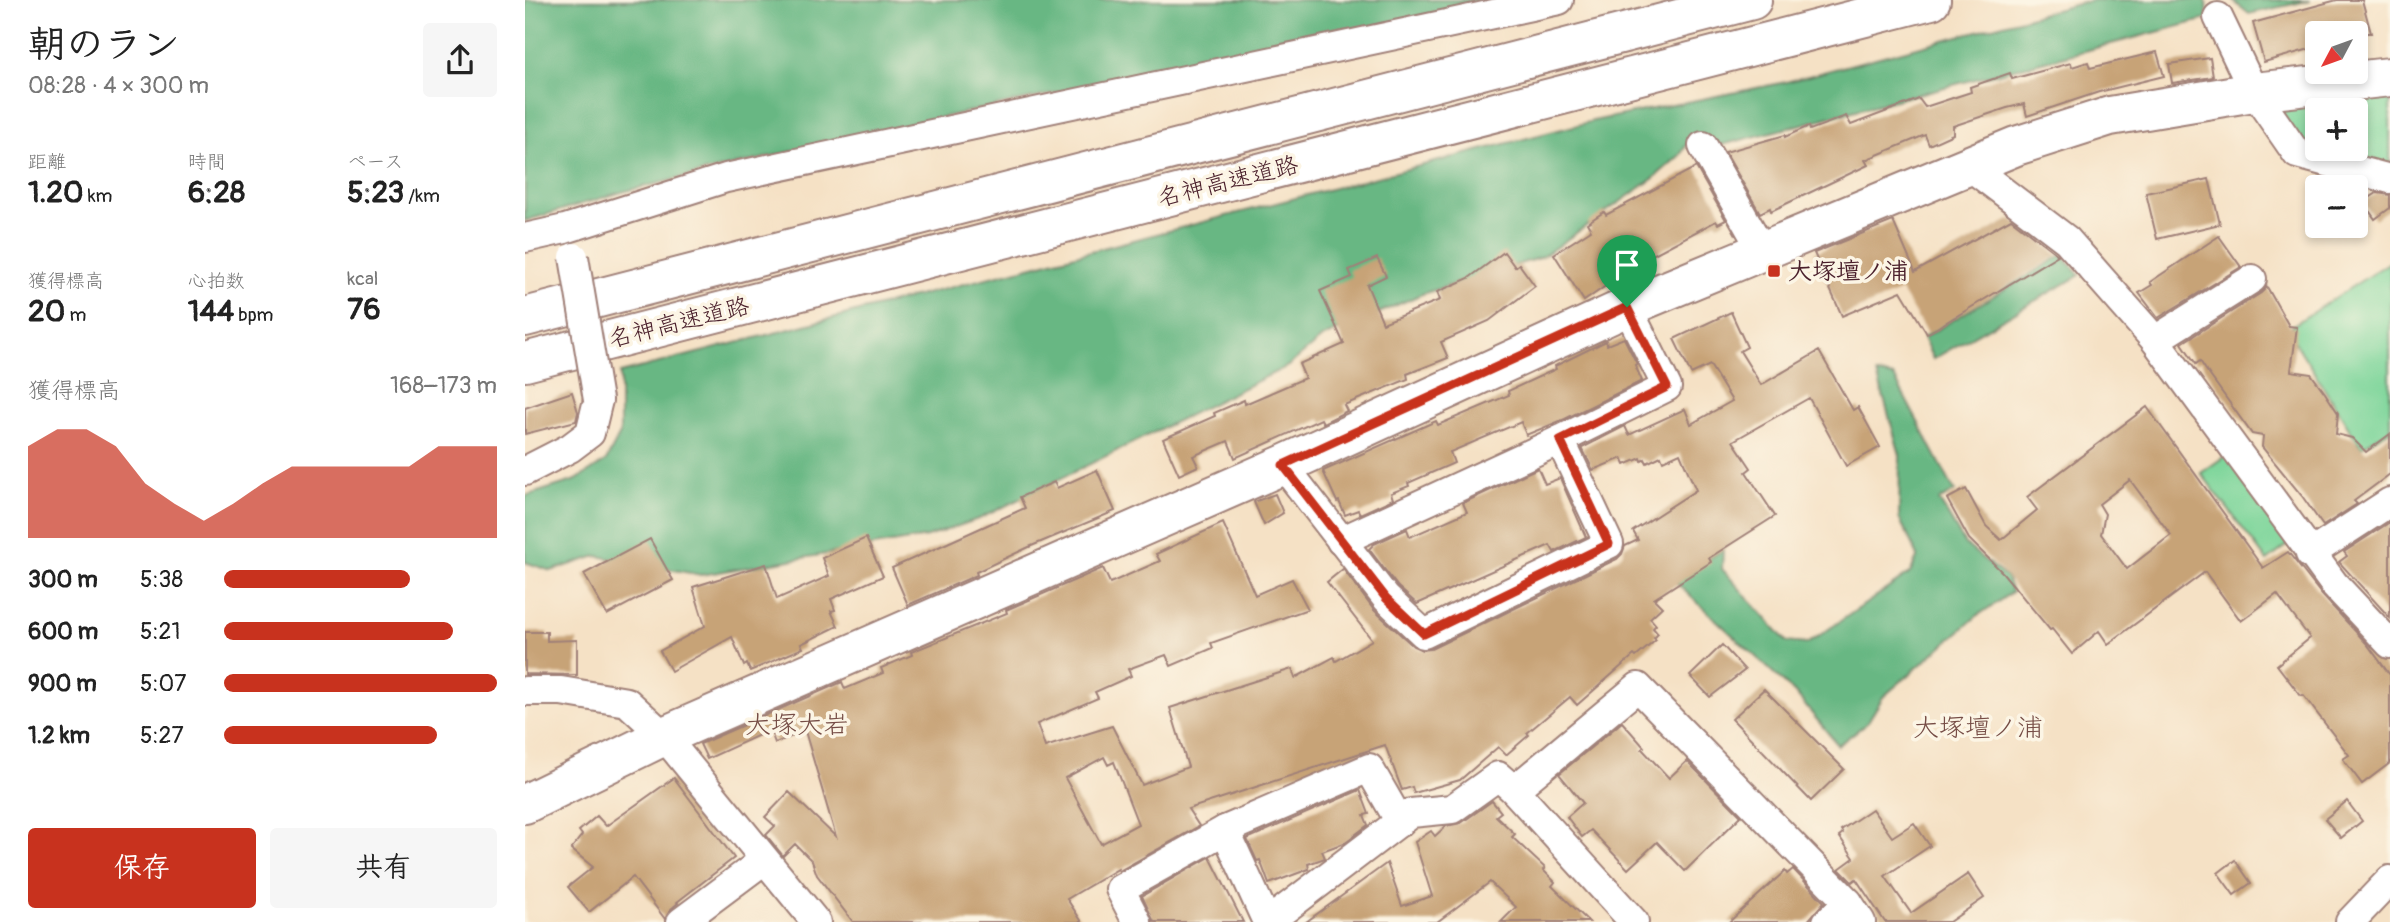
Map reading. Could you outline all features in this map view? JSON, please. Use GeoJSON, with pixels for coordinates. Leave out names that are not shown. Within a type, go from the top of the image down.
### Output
{"type":"FeatureCollection","features":[{"type":"Feature","properties":{"kind":"main road","name":"名神高速道路"},"geometry":{"type":"LineString","coordinates":[[525,317],[1752,0]]}},
{"type":"Feature","properties":{"kind":"main road","name":"名神高速道路"},"geometry":{"type":"LineString","coordinates":[[525,362],[1931,0]]}},
{"type":"Feature","properties":{"kind":"main road"},"geometry":{"type":"LineString","coordinates":[[525,804],[664,736],[1283,465],[1627,307],[2016,145],[2110,116],[2253,92],[2390,77]]}},
{"type":"Feature","properties":{"kind":"street"},"geometry":{"type":"LineString","coordinates":[[525,238],[565,229],[726,178],[1559,0]]}},
{"type":"Feature","properties":{"kind":"street"},"geometry":{"type":"LineString","coordinates":[[2218,17],[2253,92],[2297,154],[2390,179]]}},
{"type":"Feature","properties":{"kind":"street"},"geometry":{"type":"LineString","coordinates":[[1703,146],[1762,250]]}},
{"type":"Feature","properties":{"kind":"street"},"geometry":{"type":"LineString","coordinates":[[1968,165],[2067,240],[2155,340],[2310,554],[2390,644]]}},
{"type":"Feature","properties":{"kind":"street"},"geometry":{"type":"LineString","coordinates":[[525,471],[570,448],[590,433],[599,400],[574,257],[565,229]]}},
{"type":"Feature","properties":{"kind":"street"},"geometry":{"type":"LineString","coordinates":[[2155,340],[2252,279]]}},
{"type":"Feature","properties":{"kind":"street"},"geometry":{"type":"LineString","coordinates":[[1341,541],[1560,440],[1667,387],[1627,307]]}},
{"type":"Feature","properties":{"kind":"street"},"geometry":{"type":"LineString","coordinates":[[1283,465],[1386,598],[1424,634],[1609,544],[1560,440]]}},
{"type":"Feature","properties":{"kind":"street"},"geometry":{"type":"LineString","coordinates":[[2310,554],[2390,502]]}},
{"type":"Feature","properties":{"kind":"street"},"geometry":{"type":"LineString","coordinates":[[1514,790],[1638,687],[1855,912],[1827,922]]}},
{"type":"Feature","properties":{"kind":"street"},"geometry":{"type":"LineString","coordinates":[[525,691],[561,691],[627,702],[664,736],[815,922]]}},
{"type":"Feature","properties":{"kind":"street"},"geometry":{"type":"LineString","coordinates":[[1137,922],[1120,889],[1225,830],[1369,768],[1400,822]]}},
{"type":"Feature","properties":{"kind":"street"},"geometry":{"type":"LineString","coordinates":[[1225,830],[1268,922],[1411,813],[1452,809],[1498,776],[1514,790],[1634,922]]}},
{"type":"Feature","properties":{"kind":"street"},"geometry":{"type":"LineString","coordinates":[[681,922],[764,860]]}},
{"type":"Feature","properties":{"kind":"street"},"geometry":{"type":"LineString","coordinates":[[2350,922],[2390,880]]}},
{"type":"Feature","properties":{"kind":"green space"},"geometry":{"type":"Polygon","coordinates":[[[525,0],[1498,0],[896,127],[622,192],[525,221],[525,0]]]}},
{"type":"Feature","properties":{"kind":"green space"},"geometry":{"type":"Polygon","coordinates":[[[2093,0],[2206,0],[2207,19],[1722,145],[1700,134],[1689,141],[1680,155],[1654,178],[1542,257],[1422,294],[1323,337],[1288,366],[981,518],[927,537],[701,575],[597,556],[551,571],[525,562],[525,496],[576,480],[606,461],[620,434],[620,373],[1593,121],[1786,82],[2093,0]]]}},
{"type":"Feature","properties":{"kind":"green space"},"geometry":{"type":"Polygon","coordinates":[[[2232,0],[2311,0],[2249,14],[2232,0]]]}},
{"type":"Feature","properties":{"kind":"green space"},"geometry":{"type":"Polygon","coordinates":[[[2390,90],[2390,167],[2358,161],[2368,161],[2368,98],[2305,98],[2305,146],[2296,143],[2268,100],[2390,90]]]}},
{"type":"Feature","properties":{"kind":"green space"},"geometry":{"type":"Polygon","coordinates":[[[2062,255],[2080,275],[1933,359],[1923,338],[2062,255]]]}},
{"type":"Feature","properties":{"kind":"green space"},"geometry":{"type":"Polygon","coordinates":[[[2390,262],[2390,430],[2361,447],[2287,329],[2390,262]]]}},
{"type":"Feature","properties":{"kind":"green space"},"geometry":{"type":"Polygon","coordinates":[[[1877,374],[1894,377],[1955,491],[1939,500],[1965,544],[2007,578],[2012,592],[1977,616],[1883,697],[1867,723],[1838,745],[1795,693],[1673,580],[1723,550],[1722,569],[1787,642],[1807,644],[1910,573],[1918,556],[1899,518],[1900,455],[1877,374]]]}},
{"type":"Feature","properties":{"kind":"green space"},"geometry":{"type":"Polygon","coordinates":[[[2228,454],[2293,541],[2267,561],[2201,473],[2228,454]]]}},
{"type":"Feature","properties":{"kind":"building"},"geometry":{"type":"Polygon","coordinates":[[[2337,0],[2362,0],[2368,21],[2305,21],[2305,50],[2264,62],[2253,23],[2337,0]]]}},
{"type":"Feature","properties":{"kind":"building"},"geometry":{"type":"Polygon","coordinates":[[[2157,52],[2164,76],[2099,92],[2027,116],[2024,104],[2007,108],[1953,126],[1953,134],[1929,145],[1925,135],[1865,160],[1868,165],[1771,211],[1770,208],[1760,213],[1725,152],[1785,137],[1809,126],[1810,130],[1846,116],[1851,125],[1919,99],[1925,107],[1971,92],[1970,87],[2010,73],[2012,79],[2071,63],[2072,67],[2088,62],[2090,68],[2157,52]]]}},
{"type":"Feature","properties":{"kind":"building"},"geometry":{"type":"Polygon","coordinates":[[[2210,58],[2213,77],[2172,83],[2169,64],[2210,58]]]}},
{"type":"Feature","properties":{"kind":"building"},"geometry":{"type":"Polygon","coordinates":[[[1696,167],[1726,220],[1718,224],[1716,221],[1641,261],[1648,275],[1624,284],[1620,276],[1584,301],[1554,254],[1591,230],[1587,223],[1604,212],[1606,215],[1696,167]]]}},
{"type":"Feature","properties":{"kind":"building"},"geometry":{"type":"Polygon","coordinates":[[[2209,179],[2220,224],[2157,239],[2146,193],[2209,179]]]}},
{"type":"Feature","properties":{"kind":"building"},"geometry":{"type":"Polygon","coordinates":[[[2377,193],[2390,195],[2390,208],[2375,219],[2368,209],[2368,199],[2377,193]]]}},
{"type":"Feature","properties":{"kind":"building"},"geometry":{"type":"Polygon","coordinates":[[[2011,219],[2058,255],[1927,334],[1901,291],[1842,316],[1814,253],[1893,221],[1915,272],[2011,219]]]}},
{"type":"Feature","properties":{"kind":"building"},"geometry":{"type":"Polygon","coordinates":[[[2219,236],[2241,267],[2158,318],[2139,293],[2152,285],[2150,282],[2219,236]]]}},
{"type":"Feature","properties":{"kind":"building"},"geometry":{"type":"Polygon","coordinates":[[[1504,252],[1515,267],[1519,264],[1535,286],[1489,321],[1441,342],[1448,358],[1407,374],[1408,379],[1344,405],[1347,411],[1323,423],[1321,419],[1235,458],[1228,441],[1193,456],[1198,466],[1179,475],[1163,439],[1244,400],[1245,404],[1305,378],[1299,364],[1344,344],[1320,291],[1352,277],[1349,270],[1377,258],[1386,276],[1367,285],[1383,323],[1440,300],[1437,292],[1469,278],[1504,252]]]}},
{"type":"Feature","properties":{"kind":"building"},"geometry":{"type":"Polygon","coordinates":[[[2267,287],[2289,326],[2297,327],[2291,371],[2311,374],[2325,393],[2338,413],[2336,434],[2352,438],[2366,452],[2390,434],[2390,474],[2354,501],[2357,504],[2323,526],[2262,447],[2263,436],[2252,434],[2200,361],[2196,364],[2182,343],[2267,287]]]}},
{"type":"Feature","properties":{"kind":"building"},"geometry":{"type":"Polygon","coordinates":[[[1731,312],[1747,347],[1740,351],[1761,385],[1819,351],[1853,410],[1858,407],[1880,447],[1846,466],[1809,398],[1733,441],[1751,468],[1746,472],[1775,516],[1709,558],[1711,562],[1654,599],[1662,607],[1650,618],[1656,625],[1653,628],[1658,634],[1654,638],[1656,640],[1636,657],[1634,655],[1577,705],[1570,697],[1527,733],[1529,735],[1506,755],[1498,747],[1460,780],[1414,793],[1412,787],[1402,790],[1385,745],[1188,809],[1199,826],[1067,899],[1082,922],[853,922],[817,875],[812,861],[795,844],[783,856],[766,835],[775,826],[765,817],[789,792],[836,837],[805,731],[775,743],[770,730],[707,759],[700,744],[842,682],[845,689],[883,673],[881,668],[912,655],[911,652],[1007,613],[1006,610],[1103,568],[1110,583],[1160,561],[1156,554],[1223,523],[1255,595],[1292,579],[1308,609],[1211,643],[1213,648],[1171,666],[1166,655],[1128,669],[1131,676],[1095,692],[1098,698],[1037,724],[1045,747],[1112,726],[1142,785],[1188,767],[1170,708],[1292,669],[1295,678],[1334,657],[1336,661],[1372,640],[1327,582],[1343,569],[1374,610],[1413,646],[1422,650],[1431,649],[1617,559],[1625,546],[1638,540],[1633,531],[1696,490],[1680,453],[1663,461],[1661,456],[1647,463],[1641,458],[1625,465],[1622,458],[1593,470],[1582,448],[1625,426],[1629,435],[1685,409],[1691,424],[1732,401],[1710,365],[1691,374],[1674,339],[1731,312]],[[1104,757],[1065,778],[1101,844],[1138,824],[1114,762],[1108,765],[1104,757]]]}},
{"type":"Feature","properties":{"kind":"building"},"geometry":{"type":"Polygon","coordinates":[[[1624,338],[1642,381],[1526,435],[1521,422],[1450,452],[1454,463],[1408,483],[1409,486],[1391,493],[1393,499],[1360,514],[1358,510],[1345,515],[1339,501],[1337,502],[1323,471],[1436,421],[1438,425],[1509,395],[1508,391],[1556,369],[1555,366],[1606,341],[1607,345],[1624,338]]]}},
{"type":"Feature","properties":{"kind":"building"},"geometry":{"type":"Polygon","coordinates":[[[572,392],[578,412],[576,421],[525,434],[525,408],[572,392]]]}},
{"type":"Feature","properties":{"kind":"building"},"geometry":{"type":"Polygon","coordinates":[[[2147,407],[2263,568],[2288,552],[2390,675],[2390,763],[2362,784],[2343,759],[2349,755],[2277,665],[2310,638],[2277,594],[2241,621],[2205,572],[2108,644],[2099,631],[2072,654],[2003,573],[1969,539],[1947,499],[1966,489],[1986,526],[2001,540],[2037,510],[2027,497],[2147,407]],[[2130,480],[2099,504],[2105,514],[2101,534],[2127,569],[2171,535],[2130,480]]]}},
{"type":"Feature","properties":{"kind":"building"},"geometry":{"type":"Polygon","coordinates":[[[1538,468],[1545,484],[1560,478],[1586,537],[1554,552],[1550,545],[1417,604],[1398,587],[1369,549],[1407,529],[1410,537],[1467,512],[1463,503],[1538,468]]]}},
{"type":"Feature","properties":{"kind":"building"},"geometry":{"type":"Polygon","coordinates":[[[1097,470],[1115,511],[1029,547],[976,572],[977,575],[908,605],[892,568],[1025,508],[1020,497],[1054,482],[1057,488],[1097,470]]]}},
{"type":"Feature","properties":{"kind":"building"},"geometry":{"type":"Polygon","coordinates":[[[1275,494],[1283,513],[1264,525],[1254,502],[1275,494]]]}},
{"type":"Feature","properties":{"kind":"building"},"geometry":{"type":"Polygon","coordinates":[[[2390,522],[2390,618],[2339,562],[2347,556],[2344,552],[2390,522]]]}},
{"type":"Feature","properties":{"kind":"building"},"geometry":{"type":"Polygon","coordinates":[[[866,538],[883,576],[831,599],[835,610],[831,611],[838,626],[801,644],[803,648],[750,671],[747,664],[744,666],[732,637],[671,671],[660,651],[705,626],[693,587],[766,564],[777,599],[829,576],[822,558],[866,538]]]}},
{"type":"Feature","properties":{"kind":"building"},"geometry":{"type":"Polygon","coordinates":[[[650,539],[673,580],[607,615],[584,574],[650,539]]]}},
{"type":"Feature","properties":{"kind":"building"},"geometry":{"type":"Polygon","coordinates":[[[525,632],[547,632],[547,641],[577,640],[577,675],[525,674],[525,632]]]}},
{"type":"Feature","properties":{"kind":"building"},"geometry":{"type":"Polygon","coordinates":[[[1722,645],[1745,670],[1710,697],[1690,676],[1722,645]]]}},
{"type":"Feature","properties":{"kind":"building"},"geometry":{"type":"Polygon","coordinates":[[[1764,689],[1844,769],[1811,801],[1732,719],[1764,689]]]}},
{"type":"Feature","properties":{"kind":"building"},"geometry":{"type":"Polygon","coordinates":[[[1622,722],[1669,778],[1687,761],[1741,816],[1685,871],[1657,842],[1628,869],[1591,830],[1582,837],[1567,817],[1583,803],[1559,774],[1622,722]]]}},
{"type":"Feature","properties":{"kind":"building"},"geometry":{"type":"Polygon","coordinates":[[[674,778],[734,858],[677,902],[665,919],[633,877],[589,912],[568,887],[593,867],[571,849],[582,835],[579,831],[597,816],[606,826],[674,778]]]}},
{"type":"Feature","properties":{"kind":"building"},"geometry":{"type":"Polygon","coordinates":[[[1360,790],[1369,814],[1364,815],[1368,825],[1344,843],[1322,851],[1325,858],[1308,864],[1309,869],[1269,884],[1260,860],[1257,861],[1247,839],[1360,790]]]}},
{"type":"Feature","properties":{"kind":"building"},"geometry":{"type":"Polygon","coordinates":[[[1492,801],[1501,812],[1496,816],[1515,834],[1512,837],[1545,868],[1543,870],[1555,882],[1552,886],[1589,922],[1501,922],[1516,907],[1490,882],[1437,922],[1306,922],[1387,863],[1402,906],[1432,896],[1415,842],[1431,831],[1435,836],[1446,826],[1461,823],[1492,801]]]}},
{"type":"Feature","properties":{"kind":"building"},"geometry":{"type":"Polygon","coordinates":[[[2347,801],[2362,821],[2341,838],[2325,819],[2347,801]]]}},
{"type":"Feature","properties":{"kind":"building"},"geometry":{"type":"Polygon","coordinates":[[[1872,809],[1892,837],[1914,823],[1930,846],[1885,876],[1911,913],[1968,874],[1984,898],[1949,922],[1885,922],[1856,879],[1852,882],[1839,869],[1854,858],[1839,836],[1843,833],[1841,830],[1872,809]]]}},
{"type":"Feature","properties":{"kind":"building"},"geometry":{"type":"Polygon","coordinates":[[[1210,857],[1243,922],[1154,922],[1142,896],[1210,857]]]}},
{"type":"Feature","properties":{"kind":"building"},"geometry":{"type":"Polygon","coordinates":[[[2235,860],[2251,883],[2234,895],[2218,873],[2235,860]]]}},
{"type":"Feature","properties":{"kind":"building"},"geometry":{"type":"Polygon","coordinates":[[[1793,869],[1824,902],[1807,922],[1729,922],[1785,871],[1787,874],[1793,869]]]}},
{"type":"Feature","properties":{"kind":"place","name":"大塚壇ノ浦"},"geometry":{"type":"Point","coordinates":[1774,271]}},
{"type":"Feature","properties":{"kind":"district","name":"大塚大岩"},"geometry":{"type":"Point","coordinates":[797,724]}},
{"type":"Feature","properties":{"kind":"district","name":"大塚壇ノ浦"},"geometry":{"type":"Point","coordinates":[1978,727]}},
{"type":"Feature","properties":{"kind":"route"},"geometry":{"type":"LineString","coordinates":[[1627,307],[1667,387],[1560,440],[1609,544],[1424,634],[1386,598],[1283,465],[1627,307]]}}]}
